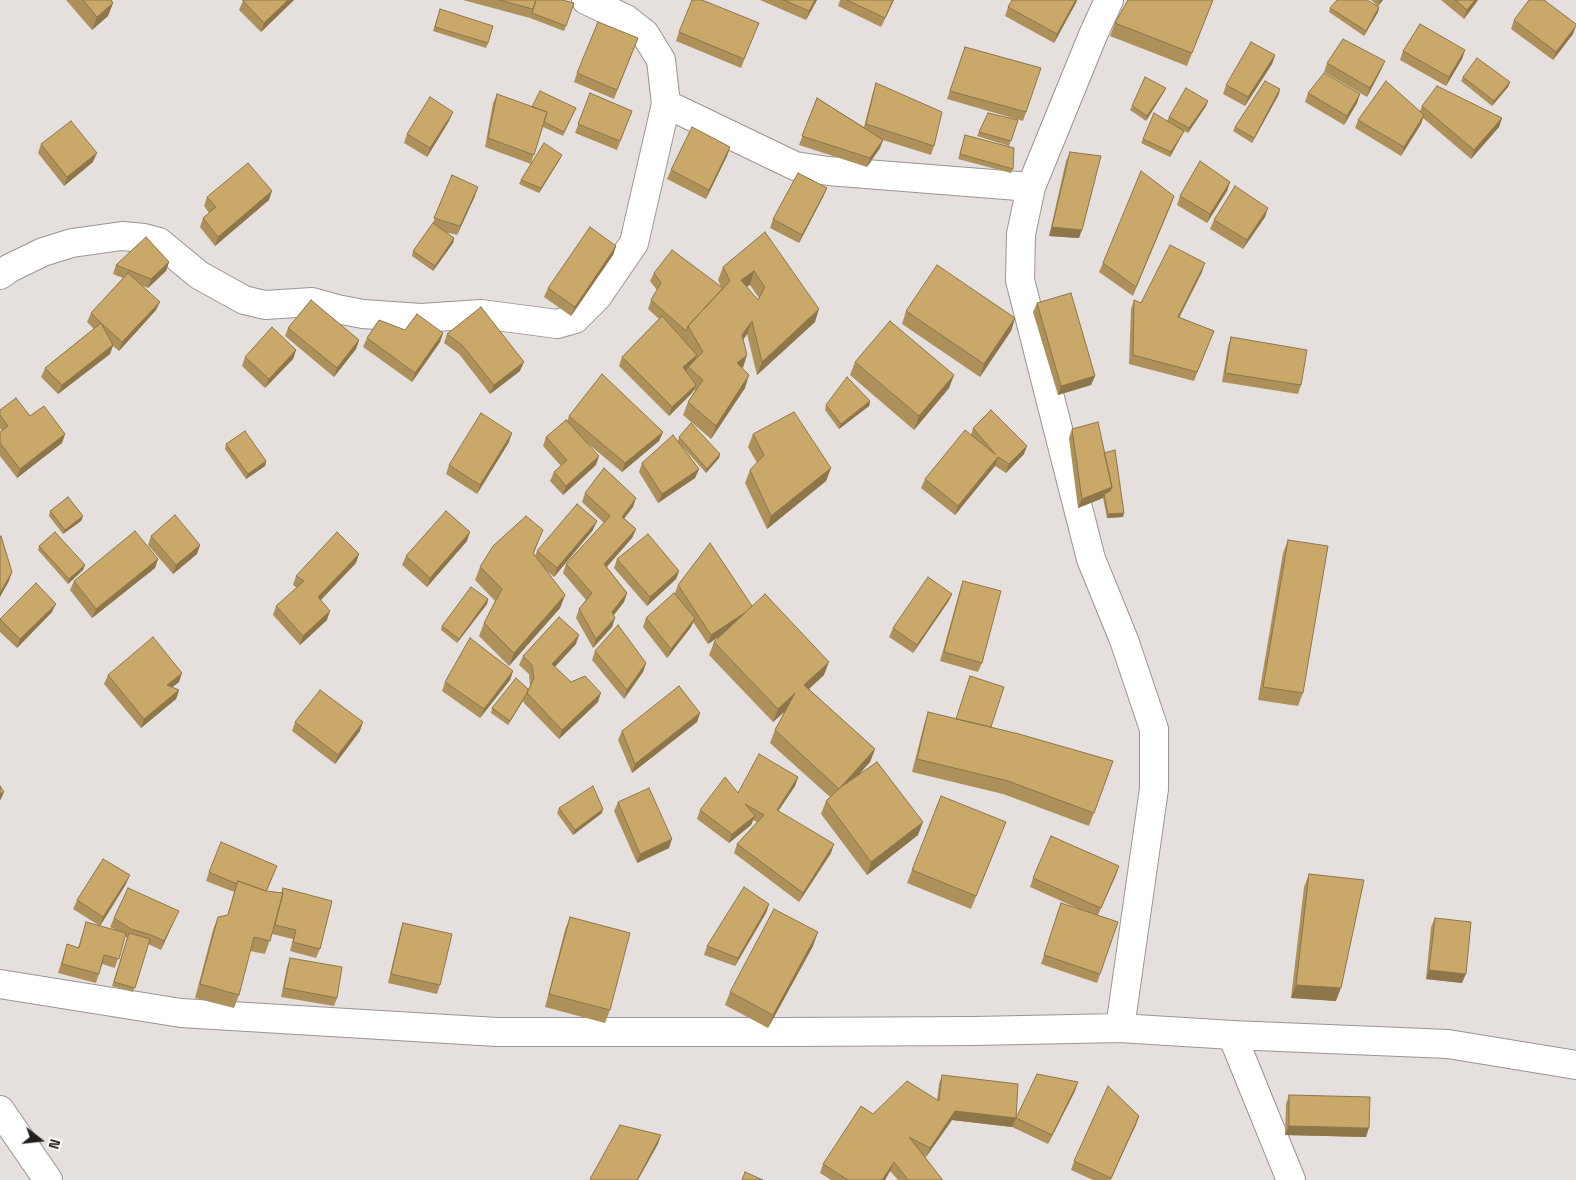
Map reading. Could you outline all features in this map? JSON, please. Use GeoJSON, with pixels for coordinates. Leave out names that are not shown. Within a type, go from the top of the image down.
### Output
{"type":"FeatureCollection","features":[{"type":"Feature","properties":{"kind":"street"},"geometry":{"type":"LineString","coordinates":[[0,275],[42,252],[72,243],[122,236],[144,238],[159,242],[198,274],[244,300],[265,305],[312,302],[363,314],[421,318],[482,314],[557,324],[575,319],[597,297],[634,243],[666,104],[662,60],[645,34],[626,19],[586,0]]}},
{"type":"Feature","properties":{"kind":"street"},"geometry":{"type":"LineString","coordinates":[[1109,0],[1031,187],[1021,234],[1020,280],[1091,559],[1124,640],[1154,729],[1154,789],[1120,1028]]}},
{"type":"Feature","properties":{"kind":"street"},"geometry":{"type":"LineString","coordinates":[[666,104],[795,166],[828,171],[1031,187]]}},
{"type":"Feature","properties":{"kind":"street"},"geometry":{"type":"LineString","coordinates":[[0,984],[182,1013],[497,1032],[845,1032],[1120,1028],[1232,1035],[1448,1044],[1576,1065]]}},
{"type":"Feature","properties":{"kind":"street"},"geometry":{"type":"LineString","coordinates":[[1232,1035],[1291,1180]]}},
{"type":"Feature","properties":{"kind":"street"},"geometry":{"type":"LineString","coordinates":[[0,1110],[48,1180]]}},
{"type":"Feature","properties":{"kind":"building"},"geometry":{"type":"Polygon","coordinates":[[[83,0],[111,0],[113,3],[97,17],[83,0]]]}},
{"type":"Feature","properties":{"kind":"building"},"geometry":{"type":"Polygon","coordinates":[[[243,0],[288,0],[264,23],[243,0]]]}},
{"type":"Feature","properties":{"kind":"building"},"geometry":{"type":"Polygon","coordinates":[[[499,0],[536,0],[533,9],[499,0]]]}},
{"type":"Feature","properties":{"kind":"building"},"geometry":{"type":"Polygon","coordinates":[[[536,0],[562,0],[574,3],[566,26],[532,13],[536,0]]]}},
{"type":"Feature","properties":{"kind":"building"},"geometry":{"type":"Polygon","coordinates":[[[692,0],[702,0],[759,23],[744,59],[679,32],[692,0]]]}},
{"type":"Feature","properties":{"kind":"building"},"geometry":{"type":"Polygon","coordinates":[[[784,0],[815,0],[809,11],[784,0]]]}},
{"type":"Feature","properties":{"kind":"building"},"geometry":{"type":"Polygon","coordinates":[[[847,0],[893,0],[885,18],[847,0]]]}},
{"type":"Feature","properties":{"kind":"building"},"geometry":{"type":"Polygon","coordinates":[[[1012,0],[1076,0],[1057,34],[1008,7],[1012,0]]]}},
{"type":"Feature","properties":{"kind":"building"},"geometry":{"type":"Polygon","coordinates":[[[1128,0],[1213,0],[1192,53],[1115,23],[1128,0]]]}},
{"type":"Feature","properties":{"kind":"building"},"geometry":{"type":"Polygon","coordinates":[[[1337,0],[1367,0],[1379,7],[1366,31],[1330,8],[1337,0]]]}},
{"type":"Feature","properties":{"kind":"building"},"geometry":{"type":"Polygon","coordinates":[[[1455,0],[1475,0],[1467,10],[1455,0]]]}},
{"type":"Feature","properties":{"kind":"building"},"geometry":{"type":"Polygon","coordinates":[[[1529,0],[1544,0],[1576,24],[1556,52],[1514,20],[1529,0]]]}},
{"type":"Feature","properties":{"kind":"building"},"geometry":{"type":"Polygon","coordinates":[[[440,9],[493,26],[488,43],[435,27],[440,9]]]}},
{"type":"Feature","properties":{"kind":"building"},"geometry":{"type":"Polygon","coordinates":[[[598,22],[638,38],[617,90],[577,73],[598,22]]]}},
{"type":"Feature","properties":{"kind":"building"},"geometry":{"type":"Polygon","coordinates":[[[1420,24],[1465,50],[1449,77],[1403,51],[1420,24]]]}},
{"type":"Feature","properties":{"kind":"building"},"geometry":{"type":"Polygon","coordinates":[[[1343,39],[1385,61],[1370,88],[1327,63],[1343,39]]]}},
{"type":"Feature","properties":{"kind":"building"},"geometry":{"type":"Polygon","coordinates":[[[1251,42],[1275,55],[1248,97],[1226,85],[1251,42]]]}},
{"type":"Feature","properties":{"kind":"building"},"geometry":{"type":"Polygon","coordinates":[[[965,47],[1041,68],[1026,112],[950,91],[965,47]]]}},
{"type":"Feature","properties":{"kind":"building"},"geometry":{"type":"Polygon","coordinates":[[[1477,58],[1510,82],[1494,101],[1463,77],[1477,58]]]}},
{"type":"Feature","properties":{"kind":"building"},"geometry":{"type":"Polygon","coordinates":[[[1324,73],[1360,94],[1347,116],[1308,93],[1324,73]]]}},
{"type":"Feature","properties":{"kind":"building"},"geometry":{"type":"Polygon","coordinates":[[[1145,77],[1166,88],[1147,116],[1132,106],[1145,77]]]}},
{"type":"Feature","properties":{"kind":"building"},"geometry":{"type":"Polygon","coordinates":[[[1265,81],[1280,89],[1254,138],[1235,127],[1265,81]]]}},
{"type":"Feature","properties":{"kind":"building"},"geometry":{"type":"Polygon","coordinates":[[[1386,81],[1424,115],[1404,147],[1358,120],[1386,81]]]}},
{"type":"Feature","properties":{"kind":"building"},"geometry":{"type":"Polygon","coordinates":[[[876,83],[942,112],[934,146],[866,124],[876,83]]]}},
{"type":"Feature","properties":{"kind":"building"},"geometry":{"type":"Polygon","coordinates":[[[1437,86],[1502,118],[1474,150],[1422,106],[1437,86]]]}},
{"type":"Feature","properties":{"kind":"building"},"geometry":{"type":"Polygon","coordinates":[[[1186,88],[1208,101],[1189,128],[1169,117],[1186,88]]]}},
{"type":"Feature","properties":{"kind":"building"},"geometry":{"type":"Polygon","coordinates":[[[540,91],[576,108],[564,132],[544,122],[547,112],[532,107],[540,91]]]}},
{"type":"Feature","properties":{"kind":"building"},"geometry":{"type":"Polygon","coordinates":[[[590,93],[632,111],[620,141],[578,124],[590,93]]]}},
{"type":"Feature","properties":{"kind":"building"},"geometry":{"type":"Polygon","coordinates":[[[497,94],[547,112],[534,155],[488,138],[497,94]]]}},
{"type":"Feature","properties":{"kind":"building"},"geometry":{"type":"Polygon","coordinates":[[[430,97],[453,112],[430,148],[407,134],[430,97]]]}},
{"type":"Feature","properties":{"kind":"building"},"geometry":{"type":"Polygon","coordinates":[[[817,98],[883,140],[870,158],[802,136],[817,98]]]}},
{"type":"Feature","properties":{"kind":"building"},"geometry":{"type":"Polygon","coordinates":[[[988,113],[1018,120],[1011,141],[979,132],[988,113]]]}},
{"type":"Feature","properties":{"kind":"building"},"geometry":{"type":"Polygon","coordinates":[[[1154,113],[1184,131],[1171,152],[1143,139],[1154,113]]]}},
{"type":"Feature","properties":{"kind":"building"},"geometry":{"type":"Polygon","coordinates":[[[71,121],[97,153],[67,177],[41,144],[71,121]]]}},
{"type":"Feature","properties":{"kind":"building"},"geometry":{"type":"Polygon","coordinates":[[[692,127],[730,147],[709,190],[671,170],[692,127]]]}},
{"type":"Feature","properties":{"kind":"building"},"geometry":{"type":"Polygon","coordinates":[[[965,135],[1014,148],[1013,169],[960,154],[965,135]]]}},
{"type":"Feature","properties":{"kind":"building"},"geometry":{"type":"Polygon","coordinates":[[[544,143],[562,155],[541,188],[521,180],[544,143]]]}},
{"type":"Feature","properties":{"kind":"building"},"geometry":{"type":"Polygon","coordinates":[[[1070,152],[1101,156],[1082,230],[1052,227],[1070,152]]]}},
{"type":"Feature","properties":{"kind":"building"},"geometry":{"type":"Polygon","coordinates":[[[1200,161],[1230,182],[1210,214],[1180,196],[1200,161]]]}},
{"type":"Feature","properties":{"kind":"building"},"geometry":{"type":"Polygon","coordinates":[[[248,163],[272,191],[218,237],[203,218],[216,207],[207,197],[248,163]]]}},
{"type":"Feature","properties":{"kind":"building"},"geometry":{"type":"Polygon","coordinates":[[[1141,171],[1174,196],[1136,287],[1103,263],[1141,171]]]}},
{"type":"Feature","properties":{"kind":"building"},"geometry":{"type":"Polygon","coordinates":[[[798,173],[827,188],[802,235],[773,219],[798,173]]]}},
{"type":"Feature","properties":{"kind":"building"},"geometry":{"type":"Polygon","coordinates":[[[452,175],[478,187],[460,226],[434,218],[452,175]]]}},
{"type":"Feature","properties":{"kind":"building"},"geometry":{"type":"Polygon","coordinates":[[[1235,186],[1268,208],[1247,240],[1214,220],[1235,186]]]}},
{"type":"Feature","properties":{"kind":"building"},"geometry":{"type":"Polygon","coordinates":[[[433,223],[454,238],[435,266],[413,251],[433,223]]]}},
{"type":"Feature","properties":{"kind":"building"},"geometry":{"type":"Polygon","coordinates":[[[590,227],[616,246],[575,307],[548,288],[590,227]]]}},
{"type":"Feature","properties":{"kind":"building"},"geometry":{"type":"Polygon","coordinates":[[[765,232],[819,309],[762,362],[752,321],[742,335],[747,355],[737,363],[749,375],[716,426],[688,402],[703,380],[688,367],[703,352],[688,326],[730,281],[723,267],[765,232]],[[754,271],[741,280],[758,300],[765,287],[754,271]]]}},
{"type":"Feature","properties":{"kind":"building"},"geometry":{"type":"Polygon","coordinates":[[[146,237],[169,262],[151,279],[116,265],[146,237]]]}},
{"type":"Feature","properties":{"kind":"building"},"geometry":{"type":"Polygon","coordinates":[[[1170,245],[1205,263],[1178,317],[1214,331],[1197,372],[1133,355],[1134,300],[1141,303],[1170,245]]]}},
{"type":"Feature","properties":{"kind":"building"},"geometry":{"type":"Polygon","coordinates":[[[672,250],[723,288],[688,326],[686,331],[651,300],[661,283],[654,273],[672,250]]]}},
{"type":"Feature","properties":{"kind":"building"},"geometry":{"type":"Polygon","coordinates":[[[937,265],[1015,318],[984,364],[906,311],[937,265]]]}},
{"type":"Feature","properties":{"kind":"building"},"geometry":{"type":"Polygon","coordinates":[[[128,273],[160,302],[122,342],[91,313],[128,273]]]}},
{"type":"Feature","properties":{"kind":"building"},"geometry":{"type":"Polygon","coordinates":[[[1071,293],[1095,376],[1061,386],[1037,303],[1071,293]]]}},
{"type":"Feature","properties":{"kind":"building"},"geometry":{"type":"Polygon","coordinates":[[[311,300],[359,340],[337,368],[288,328],[311,300]]]}},
{"type":"Feature","properties":{"kind":"building"},"geometry":{"type":"Polygon","coordinates":[[[481,307],[524,362],[494,385],[462,345],[447,334],[481,307]]]}},
{"type":"Feature","properties":{"kind":"building"},"geometry":{"type":"Polygon","coordinates":[[[417,314],[443,333],[415,373],[367,338],[379,320],[405,330],[417,314]]]}},
{"type":"Feature","properties":{"kind":"building"},"geometry":{"type":"Polygon","coordinates":[[[662,316],[697,355],[683,367],[696,385],[672,407],[622,357],[662,316]]]}},
{"type":"Feature","properties":{"kind":"building"},"geometry":{"type":"Polygon","coordinates":[[[890,321],[954,375],[919,416],[855,362],[890,321]]]}},
{"type":"Feature","properties":{"kind":"building"},"geometry":{"type":"Polygon","coordinates":[[[101,323],[113,345],[62,385],[45,368],[101,323]]]}},
{"type":"Feature","properties":{"kind":"building"},"geometry":{"type":"Polygon","coordinates":[[[272,327],[296,350],[269,379],[245,357],[272,327]]]}},
{"type":"Feature","properties":{"kind":"building"},"geometry":{"type":"Polygon","coordinates":[[[1231,337],[1307,350],[1301,385],[1225,373],[1231,337]]]}},
{"type":"Feature","properties":{"kind":"building"},"geometry":{"type":"Polygon","coordinates":[[[602,374],[663,432],[625,463],[569,416],[602,374]]]}},
{"type":"Feature","properties":{"kind":"building"},"geometry":{"type":"Polygon","coordinates":[[[847,377],[870,401],[841,424],[826,405],[847,377]]]}},
{"type":"Feature","properties":{"kind":"building"},"geometry":{"type":"Polygon","coordinates":[[[16,398],[30,416],[44,406],[65,434],[20,469],[0,443],[0,432],[8,426],[0,415],[0,410],[16,398]]]}},
{"type":"Feature","properties":{"kind":"building"},"geometry":{"type":"Polygon","coordinates":[[[991,410],[1027,446],[1009,464],[998,457],[958,506],[925,479],[965,430],[996,455],[973,428],[991,410]]]}},
{"type":"Feature","properties":{"kind":"building"},"geometry":{"type":"Polygon","coordinates":[[[794,412],[831,468],[771,516],[750,470],[764,455],[753,434],[794,412]]]}},
{"type":"Feature","properties":{"kind":"building"},"geometry":{"type":"Polygon","coordinates":[[[481,413],[512,433],[480,485],[449,465],[481,413]]]}},
{"type":"Feature","properties":{"kind":"building"},"geometry":{"type":"Polygon","coordinates":[[[566,420],[599,456],[566,486],[554,472],[567,460],[546,437],[566,420]]]}},
{"type":"Feature","properties":{"kind":"building"},"geometry":{"type":"Polygon","coordinates":[[[1098,422],[1112,487],[1082,499],[1072,429],[1098,422]]]}},
{"type":"Feature","properties":{"kind":"building"},"geometry":{"type":"Polygon","coordinates":[[[691,423],[720,454],[707,469],[679,437],[691,423]]]}},
{"type":"Feature","properties":{"kind":"building"},"geometry":{"type":"Polygon","coordinates":[[[245,431],[266,461],[248,474],[226,444],[245,431]]]}},
{"type":"Feature","properties":{"kind":"building"},"geometry":{"type":"Polygon","coordinates":[[[673,435],[699,469],[662,494],[642,463],[673,435]]]}},
{"type":"Feature","properties":{"kind":"building"},"geometry":{"type":"Polygon","coordinates":[[[1115,450],[1124,513],[1108,514],[1104,494],[1110,491],[1112,487],[1104,453],[1115,450]]]}},
{"type":"Feature","properties":{"kind":"building"},"geometry":{"type":"Polygon","coordinates":[[[604,468],[636,498],[622,517],[636,529],[604,564],[627,593],[612,612],[615,618],[596,639],[579,609],[592,593],[566,564],[610,516],[585,493],[604,468]]]}},
{"type":"Feature","properties":{"kind":"building"},"geometry":{"type":"Polygon","coordinates":[[[68,497],[83,516],[65,530],[50,511],[68,497]]]}},
{"type":"Feature","properties":{"kind":"building"},"geometry":{"type":"Polygon","coordinates":[[[577,504],[597,521],[557,568],[537,551],[577,504]]]}},
{"type":"Feature","properties":{"kind":"building"},"geometry":{"type":"Polygon","coordinates":[[[446,511],[470,532],[430,578],[406,556],[446,511]]]}},
{"type":"Feature","properties":{"kind":"building"},"geometry":{"type":"Polygon","coordinates":[[[175,515],[200,545],[176,565],[151,536],[175,515]]]}},
{"type":"Feature","properties":{"kind":"building"},"geometry":{"type":"Polygon","coordinates":[[[526,516],[543,530],[533,553],[565,595],[514,653],[484,623],[502,589],[480,567],[493,546],[526,516]]]}},
{"type":"Feature","properties":{"kind":"building"},"geometry":{"type":"Polygon","coordinates":[[[135,531],[158,559],[96,609],[74,581],[135,531]]]}},
{"type":"Feature","properties":{"kind":"building"},"geometry":{"type":"Polygon","coordinates":[[[55,532],[85,565],[69,579],[39,546],[55,532]]]}},
{"type":"Feature","properties":{"kind":"building"},"geometry":{"type":"Polygon","coordinates":[[[337,532],[359,554],[318,597],[330,611],[303,636],[276,606],[304,581],[296,576],[337,532]]]}},
{"type":"Feature","properties":{"kind":"building"},"geometry":{"type":"Polygon","coordinates":[[[648,534],[679,571],[650,597],[617,559],[648,534]]]}},
{"type":"Feature","properties":{"kind":"building"},"geometry":{"type":"Polygon","coordinates":[[[0,537],[12,572],[0,593],[0,537]]]}},
{"type":"Feature","properties":{"kind":"building"},"geometry":{"type":"Polygon","coordinates":[[[1288,540],[1328,546],[1303,693],[1263,687],[1288,540]]]}},
{"type":"Feature","properties":{"kind":"building"},"geometry":{"type":"Polygon","coordinates":[[[710,543],[752,606],[711,635],[678,585],[710,543]]]}},
{"type":"Feature","properties":{"kind":"building"},"geometry":{"type":"Polygon","coordinates":[[[928,577],[952,594],[917,645],[893,628],[928,577]]]}},
{"type":"Feature","properties":{"kind":"building"},"geometry":{"type":"Polygon","coordinates":[[[963,581],[1001,591],[982,663],[944,652],[963,581]]]}},
{"type":"Feature","properties":{"kind":"building"},"geometry":{"type":"Polygon","coordinates":[[[36,583],[56,604],[20,639],[0,619],[36,583]]]}},
{"type":"Feature","properties":{"kind":"building"},"geometry":{"type":"Polygon","coordinates":[[[471,587],[488,599],[459,639],[442,626],[471,587]]]}},
{"type":"Feature","properties":{"kind":"building"},"geometry":{"type":"Polygon","coordinates":[[[674,593],[695,618],[671,649],[646,618],[674,593]]]}},
{"type":"Feature","properties":{"kind":"building"},"geometry":{"type":"Polygon","coordinates":[[[765,594],[829,662],[804,685],[875,749],[839,789],[775,730],[795,693],[778,709],[714,642],[765,594]]]}},
{"type":"Feature","properties":{"kind":"building"},"geometry":{"type":"Polygon","coordinates":[[[559,617],[579,635],[552,664],[571,682],[585,676],[601,693],[562,730],[527,693],[534,678],[532,665],[523,656],[559,617]]]}},
{"type":"Feature","properties":{"kind":"building"},"geometry":{"type":"Polygon","coordinates":[[[618,625],[646,663],[627,690],[595,651],[618,625]]]}},
{"type":"Feature","properties":{"kind":"building"},"geometry":{"type":"Polygon","coordinates":[[[153,637],[182,673],[167,685],[179,690],[144,719],[108,675],[153,637]]]}},
{"type":"Feature","properties":{"kind":"building"},"geometry":{"type":"Polygon","coordinates":[[[470,638],[513,671],[484,709],[445,682],[470,638]]]}},
{"type":"Feature","properties":{"kind":"building"},"geometry":{"type":"Polygon","coordinates":[[[970,676],[1004,687],[991,727],[956,719],[970,676]]]}},
{"type":"Feature","properties":{"kind":"building"},"geometry":{"type":"Polygon","coordinates":[[[516,678],[528,689],[510,721],[492,708],[516,678]]]}},
{"type":"Feature","properties":{"kind":"building"},"geometry":{"type":"Polygon","coordinates":[[[679,686],[700,713],[635,764],[622,731],[679,686]]]}},
{"type":"Feature","properties":{"kind":"building"},"geometry":{"type":"Polygon","coordinates":[[[320,690],[363,722],[338,755],[295,722],[320,690]]]}},
{"type":"Feature","properties":{"kind":"building"},"geometry":{"type":"Polygon","coordinates":[[[928,712],[1019,734],[1113,761],[1094,813],[1008,781],[917,759],[928,712]]]}},
{"type":"Feature","properties":{"kind":"building"},"geometry":{"type":"Polygon","coordinates":[[[759,754],[798,777],[777,810],[834,844],[803,893],[737,844],[764,815],[745,804],[755,816],[732,834],[700,810],[725,777],[738,793],[759,754]]]}},
{"type":"Feature","properties":{"kind":"building"},"geometry":{"type":"Polygon","coordinates":[[[877,762],[923,822],[871,862],[826,801],[841,787],[877,762]]]}},
{"type":"Feature","properties":{"kind":"building"},"geometry":{"type":"Polygon","coordinates":[[[0,786],[4,792],[0,794],[0,786]]]}},
{"type":"Feature","properties":{"kind":"building"},"geometry":{"type":"Polygon","coordinates":[[[593,786],[603,809],[575,830],[559,808],[593,786]]]}},
{"type":"Feature","properties":{"kind":"building"},"geometry":{"type":"Polygon","coordinates":[[[649,788],[672,839],[640,854],[618,802],[649,788]]]}},
{"type":"Feature","properties":{"kind":"building"},"geometry":{"type":"Polygon","coordinates":[[[941,796],[1006,822],[976,896],[912,870],[941,796]]]}},
{"type":"Feature","properties":{"kind":"building"},"geometry":{"type":"Polygon","coordinates":[[[1051,836],[1119,866],[1101,908],[1033,878],[1051,836]]]}},
{"type":"Feature","properties":{"kind":"building"},"geometry":{"type":"Polygon","coordinates":[[[221,842],[277,866],[266,891],[238,881],[237,884],[209,872],[221,842]]]}},
{"type":"Feature","properties":{"kind":"building"},"geometry":{"type":"Polygon","coordinates":[[[103,859],[130,875],[103,917],[77,900],[103,859]]]}},
{"type":"Feature","properties":{"kind":"building"},"geometry":{"type":"Polygon","coordinates":[[[1309,874],[1364,880],[1341,988],[1296,985],[1309,874]]]}},
{"type":"Feature","properties":{"kind":"building"},"geometry":{"type":"Polygon","coordinates":[[[238,881],[266,891],[283,893],[270,941],[254,937],[239,995],[200,984],[218,917],[228,915],[238,881]]]}},
{"type":"Feature","properties":{"kind":"building"},"geometry":{"type":"Polygon","coordinates":[[[744,887],[769,904],[738,958],[707,946],[744,887]]]}},
{"type":"Feature","properties":{"kind":"building"},"geometry":{"type":"Polygon","coordinates":[[[128,888],[179,911],[164,941],[131,929],[114,918],[128,888]]]}},
{"type":"Feature","properties":{"kind":"building"},"geometry":{"type":"Polygon","coordinates":[[[283,888],[332,901],[320,949],[293,942],[296,930],[275,925],[283,888]]]}},
{"type":"Feature","properties":{"kind":"building"},"geometry":{"type":"Polygon","coordinates":[[[1061,903],[1118,922],[1100,974],[1044,955],[1061,903]]]}},
{"type":"Feature","properties":{"kind":"building"},"geometry":{"type":"Polygon","coordinates":[[[774,909],[818,932],[773,1015],[730,992],[774,909]]]}},
{"type":"Feature","properties":{"kind":"building"},"geometry":{"type":"Polygon","coordinates":[[[570,917],[630,933],[610,1010],[549,994],[570,917]]]}},
{"type":"Feature","properties":{"kind":"building"},"geometry":{"type":"Polygon","coordinates":[[[1435,918],[1471,922],[1466,974],[1429,970],[1435,918]]]}},
{"type":"Feature","properties":{"kind":"building"},"geometry":{"type":"Polygon","coordinates":[[[86,922],[126,933],[119,959],[104,955],[99,974],[62,964],[67,944],[79,948],[86,922]]]}},
{"type":"Feature","properties":{"kind":"building"},"geometry":{"type":"Polygon","coordinates":[[[403,923],[452,934],[440,985],[391,974],[403,923]]]}},
{"type":"Feature","properties":{"kind":"building"},"geometry":{"type":"Polygon","coordinates":[[[129,933],[150,939],[135,988],[114,982],[129,933]]]}},
{"type":"Feature","properties":{"kind":"building"},"geometry":{"type":"Polygon","coordinates":[[[290,958],[342,967],[337,998],[284,988],[290,958]]]}},
{"type":"Feature","properties":{"kind":"building"},"geometry":{"type":"Polygon","coordinates":[[[1037,1074],[1078,1082],[1052,1135],[1016,1118],[1037,1074]]]}},
{"type":"Feature","properties":{"kind":"building"},"geometry":{"type":"Polygon","coordinates":[[[942,1075],[1018,1084],[1016,1118],[955,1111],[930,1148],[909,1137],[942,1180],[908,1180],[894,1162],[882,1180],[848,1180],[823,1164],[861,1106],[873,1114],[907,1081],[939,1101],[942,1075]]]}},
{"type":"Feature","properties":{"kind":"building"},"geometry":{"type":"Polygon","coordinates":[[[1108,1086],[1139,1116],[1111,1178],[1074,1161],[1108,1086]]]}},
{"type":"Feature","properties":{"kind":"building"},"geometry":{"type":"Polygon","coordinates":[[[1289,1095],[1370,1097],[1369,1128],[1289,1126],[1289,1095]]]}},
{"type":"Feature","properties":{"kind":"building"},"geometry":{"type":"Polygon","coordinates":[[[620,1125],[661,1135],[637,1180],[590,1179],[620,1125]]]}},
{"type":"Feature","properties":{"kind":"building"},"geometry":{"type":"Polygon","coordinates":[[[745,1172],[763,1180],[742,1180],[745,1172]]]}}]}
